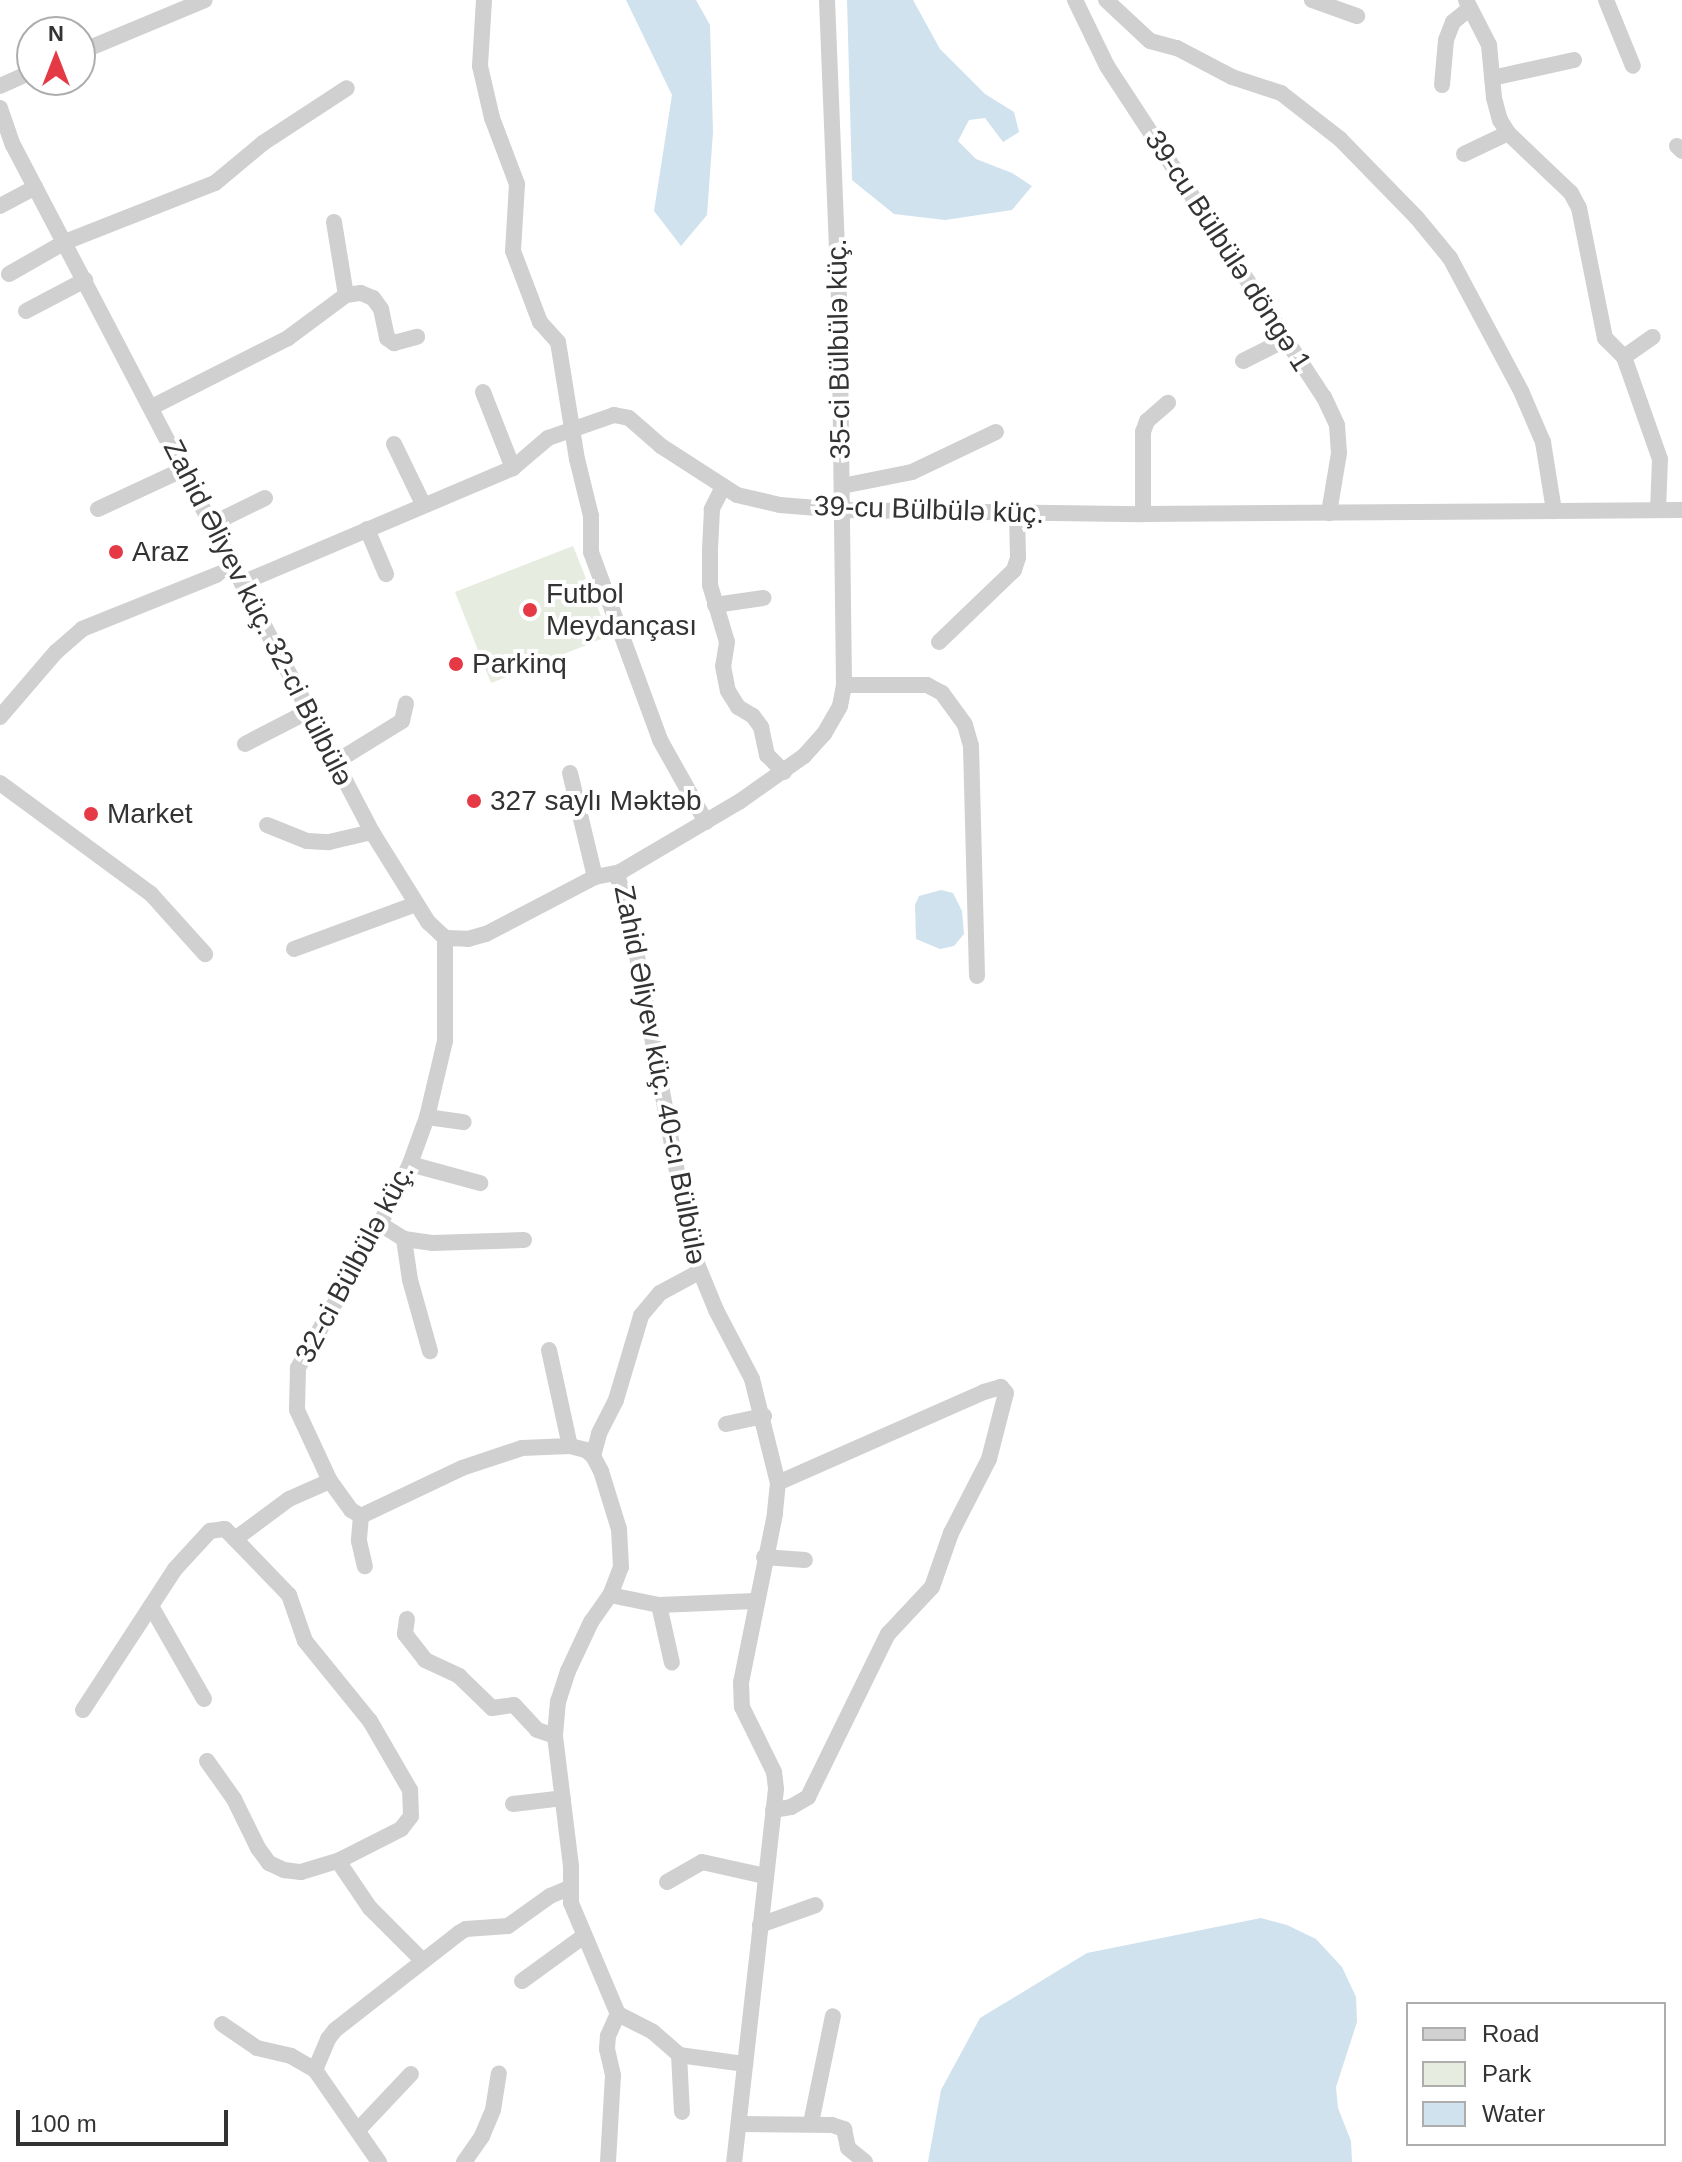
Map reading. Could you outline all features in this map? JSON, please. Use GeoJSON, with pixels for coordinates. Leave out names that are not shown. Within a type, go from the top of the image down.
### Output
{"type":"FeatureCollection","features":[{"type":"Feature","properties":{"kind":"street"},"geometry":{"type":"LineString","coordinates":[[96,45],[205,0]]}},
{"type":"Feature","properties":{"kind":"street"},"geometry":{"type":"LineString","coordinates":[[484,0],[480,66],[492,118],[517,184],[513,251],[540,322],[558,342],[591,516],[591,552],[660,740],[706,822]]}},
{"type":"Feature","properties":{"kind":"street","name":"35-ci Bülbülə küç."},"geometry":{"type":"LineString","coordinates":[[620,872],[706,822],[804,756],[836,717],[844,685],[839,299],[827,0]]}},
{"type":"Feature","properties":{"kind":"street","name":"39-cu Bülbülə döngə 1"},"geometry":{"type":"LineString","coordinates":[[1075,0],[1107,66],[1287,339],[1337,425],[1339,453],[1329,513]]}},
{"type":"Feature","properties":{"kind":"street"},"geometry":{"type":"LineString","coordinates":[[1106,0],[1150,41],[1177,48],[1232,77],[1281,93],[1340,139],[1417,218],[1450,258],[1521,391],[1543,442],[1554,511]]}},
{"type":"Feature","properties":{"kind":"street"},"geometry":{"type":"LineString","coordinates":[[1312,0],[1357,16]]}},
{"type":"Feature","properties":{"kind":"street"},"geometry":{"type":"LineString","coordinates":[[1606,0],[1633,66]]}},
{"type":"Feature","properties":{"kind":"street"},"geometry":{"type":"LineString","coordinates":[[1442,85],[1446,40],[1453,22],[1468,4],[1482,26],[1489,45],[1497,109],[1508,133],[1571,193],[1579,208],[1605,338],[1611,348],[1624,357],[1660,459],[1658,510]]}},
{"type":"Feature","properties":{"kind":"street"},"geometry":{"type":"LineString","coordinates":[[1492,78],[1574,60]]}},
{"type":"Feature","properties":{"kind":"street"},"geometry":{"type":"LineString","coordinates":[[9,274],[65,242],[215,183],[263,143],[347,88]]}},
{"type":"Feature","properties":{"kind":"street","name":"Zahid Əliyev küç. 32-ci Bülbülə"},"geometry":{"type":"LineString","coordinates":[[0,108],[6,148],[35,187],[65,242],[334,763],[416,904],[445,938]]}},
{"type":"Feature","properties":{"kind":"street"},"geometry":{"type":"LineString","coordinates":[[1464,154],[1508,133]]}},
{"type":"Feature","properties":{"kind":"street"},"geometry":{"type":"LineString","coordinates":[[0,206],[35,187]]}},
{"type":"Feature","properties":{"kind":"street"},"geometry":{"type":"LineString","coordinates":[[334,222],[340,243],[346,295]]}},
{"type":"Feature","properties":{"kind":"street"},"geometry":{"type":"LineString","coordinates":[[26,311],[85,280]]}},
{"type":"Feature","properties":{"kind":"street"},"geometry":{"type":"LineString","coordinates":[[152,407],[288,338],[346,295],[361,293],[373,298],[381,309],[387,338],[394,343],[417,337]]}},
{"type":"Feature","properties":{"kind":"street"},"geometry":{"type":"LineString","coordinates":[[1624,357],[1653,337]]}},
{"type":"Feature","properties":{"kind":"street"},"geometry":{"type":"LineString","coordinates":[[1243,361],[1287,339]]}},
{"type":"Feature","properties":{"kind":"street"},"geometry":{"type":"LineString","coordinates":[[483,392],[513,468]]}},
{"type":"Feature","properties":{"kind":"street"},"geometry":{"type":"LineString","coordinates":[[1143,514],[1143,432],[1147,421],[1168,403]]}},
{"type":"Feature","properties":{"kind":"street","name":"39-cu Bülbülə küç."},"geometry":{"type":"LineString","coordinates":[[0,717],[56,652],[82,629],[367,529],[513,468],[548,438],[573,427],[622,415],[661,446],[723,487],[753,500],[842,510],[1143,514],[1682,510]]}},
{"type":"Feature","properties":{"kind":"street"},"geometry":{"type":"LineString","coordinates":[[842,486],[912,472],[996,432]]}},
{"type":"Feature","properties":{"kind":"street"},"geometry":{"type":"LineString","coordinates":[[394,444],[423,504]]}},
{"type":"Feature","properties":{"kind":"street"},"geometry":{"type":"LineString","coordinates":[[98,509],[184,469]]}},
{"type":"Feature","properties":{"kind":"street"},"geometry":{"type":"LineString","coordinates":[[723,487],[712,509],[710,585],[727,642],[723,666],[728,691],[738,707],[753,716],[761,727],[767,755],[784,772]]}},
{"type":"Feature","properties":{"kind":"street"},"geometry":{"type":"LineString","coordinates":[[212,524],[265,498]]}},
{"type":"Feature","properties":{"kind":"street"},"geometry":{"type":"LineString","coordinates":[[939,642],[1014,570],[1018,558],[1017,513]]}},
{"type":"Feature","properties":{"kind":"street"},"geometry":{"type":"LineString","coordinates":[[367,529],[386,574]]}},
{"type":"Feature","properties":{"kind":"street"},"geometry":{"type":"LineString","coordinates":[[715,605],[763,598]]}},
{"type":"Feature","properties":{"kind":"street"},"geometry":{"type":"LineString","coordinates":[[844,685],[927,685],[942,693],[965,725],[971,746],[977,976]]}},
{"type":"Feature","properties":{"kind":"street"},"geometry":{"type":"LineString","coordinates":[[334,763],[402,721],[406,703]]}},
{"type":"Feature","properties":{"kind":"street"},"geometry":{"type":"LineString","coordinates":[[245,744],[307,712]]}},
{"type":"Feature","properties":{"kind":"street"},"geometry":{"type":"LineString","coordinates":[[570,773],[595,877]]}},
{"type":"Feature","properties":{"kind":"street"},"geometry":{"type":"LineString","coordinates":[[0,783],[151,894],[205,954]]}},
{"type":"Feature","properties":{"kind":"street"},"geometry":{"type":"LineString","coordinates":[[267,825],[307,841],[329,842],[372,832]]}},
{"type":"Feature","properties":{"kind":"street"},"geometry":{"type":"LineString","coordinates":[[445,938],[468,939],[486,934],[595,877],[620,872]]}},
{"type":"Feature","properties":{"kind":"street","name":"Zahid Əliyev küç. 40-cı Bülbülə"},"geometry":{"type":"LineString","coordinates":[[620,872],[618,879],[627,902],[685,1226],[699,1272],[752,1379],[764,1416],[778,1483],[740,1694],[748,1722],[774,1772],[773,1810],[734,2162]]}},
{"type":"Feature","properties":{"kind":"street"},"geometry":{"type":"LineString","coordinates":[[294,949],[416,904]]}},
{"type":"Feature","properties":{"kind":"street","name":"32-ci Bülbülə küç."},"geometry":{"type":"LineString","coordinates":[[361,1516],[351,1510],[330,1481],[297,1410],[295,1380],[305,1353],[380,1224],[410,1164],[427,1117],[445,1041],[445,938]]}},
{"type":"Feature","properties":{"kind":"street"},"geometry":{"type":"LineString","coordinates":[[427,1117],[464,1122]]}},
{"type":"Feature","properties":{"kind":"street"},"geometry":{"type":"LineString","coordinates":[[410,1164],[480,1183]]}},
{"type":"Feature","properties":{"kind":"street"},"geometry":{"type":"LineString","coordinates":[[380,1224],[404,1239],[444,1244],[524,1240]]}},
{"type":"Feature","properties":{"kind":"street"},"geometry":{"type":"LineString","coordinates":[[404,1239],[410,1280],[430,1351]]}},
{"type":"Feature","properties":{"kind":"street"},"geometry":{"type":"LineString","coordinates":[[593,1456],[603,1425],[616,1400],[641,1316],[660,1293],[699,1272]]}},
{"type":"Feature","properties":{"kind":"street"},"geometry":{"type":"LineString","coordinates":[[549,1350],[570,1446]]}},
{"type":"Feature","properties":{"kind":"street"},"geometry":{"type":"LineString","coordinates":[[773,1810],[791,1807],[808,1797],[888,1634],[932,1587],[951,1533],[989,1459],[1006,1393],[1001,1387],[984,1392],[778,1483]]}},
{"type":"Feature","properties":{"kind":"street"},"geometry":{"type":"LineString","coordinates":[[726,1424],[764,1416]]}},
{"type":"Feature","properties":{"kind":"street"},"geometry":{"type":"LineString","coordinates":[[365,1566],[359,1541],[361,1516],[462,1468],[522,1448],[570,1446],[586,1450],[593,1456],[607,1491],[622,1549],[621,1567],[610,1595],[591,1622],[558,1701],[555,1736],[574,1916],[618,2014],[653,2032],[679,2055],[745,2064]]}},
{"type":"Feature","properties":{"kind":"street"},"geometry":{"type":"LineString","coordinates":[[235,1539],[289,1499],[330,1481]]}},
{"type":"Feature","properties":{"kind":"street"},"geometry":{"type":"LineString","coordinates":[[83,1710],[175,1569],[210,1531],[225,1529],[289,1595],[305,1641],[370,1721],[410,1790],[411,1816],[407,1824],[338,1861],[301,1872],[269,1863],[244,1825],[234,1799],[207,1761]]}},
{"type":"Feature","properties":{"kind":"street"},"geometry":{"type":"LineString","coordinates":[[764,1557],[805,1560]]}},
{"type":"Feature","properties":{"kind":"street"},"geometry":{"type":"LineString","coordinates":[[610,1595],[659,1605],[755,1601]]}},
{"type":"Feature","properties":{"kind":"street"},"geometry":{"type":"LineString","coordinates":[[659,1605],[672,1663]]}},
{"type":"Feature","properties":{"kind":"street"},"geometry":{"type":"LineString","coordinates":[[151,1606],[204,1699]]}},
{"type":"Feature","properties":{"kind":"street"},"geometry":{"type":"LineString","coordinates":[[407,1619],[405,1634],[425,1660],[459,1676],[492,1708],[514,1705],[537,1730],[555,1736]]}},
{"type":"Feature","properties":{"kind":"street"},"geometry":{"type":"LineString","coordinates":[[513,1804],[563,1798]]}},
{"type":"Feature","properties":{"kind":"street"},"geometry":{"type":"LineString","coordinates":[[338,1861],[370,1908],[422,1960]]}},
{"type":"Feature","properties":{"kind":"street"},"geometry":{"type":"LineString","coordinates":[[667,1882],[702,1862],[765,1876]]}},
{"type":"Feature","properties":{"kind":"street"},"geometry":{"type":"LineString","coordinates":[[315,2070],[335,2030],[422,1960],[466,1929],[508,1926],[550,1896],[571,1887]]}},
{"type":"Feature","properties":{"kind":"street"},"geometry":{"type":"LineString","coordinates":[[760,1925],[816,1905]]}},
{"type":"Feature","properties":{"kind":"street"},"geometry":{"type":"LineString","coordinates":[[522,1981],[584,1936]]}},
{"type":"Feature","properties":{"kind":"street"},"geometry":{"type":"LineString","coordinates":[[608,2162],[613,2075],[607,2049],[618,2014]]}},
{"type":"Feature","properties":{"kind":"street"},"geometry":{"type":"LineString","coordinates":[[811,2123],[833,2016]]}},
{"type":"Feature","properties":{"kind":"street"},"geometry":{"type":"LineString","coordinates":[[222,2024],[257,2048],[291,2056],[315,2070],[379,2162]]}},
{"type":"Feature","properties":{"kind":"street"},"geometry":{"type":"LineString","coordinates":[[679,2055],[682,2112]]}},
{"type":"Feature","properties":{"kind":"street"},"geometry":{"type":"LineString","coordinates":[[464,2162],[482,2136],[493,2110],[499,2073]]}},
{"type":"Feature","properties":{"kind":"street"},"geometry":{"type":"LineString","coordinates":[[358,2130],[411,2074]]}},
{"type":"Feature","properties":{"kind":"street"},"geometry":{"type":"LineString","coordinates":[[739,2124],[811,2123],[844,2129],[851,2152],[865,2162]]}},
{"type":"Feature","properties":{"kind":"green space","name":"Futbol Meydançası"},"geometry":{"type":"Polygon","coordinates":[[[573,546],[609,636],[491,683],[455,592],[573,546]]]}},
{"type":"Feature","properties":{"kind":"water"},"geometry":{"type":"Polygon","coordinates":[[[626,0],[696,0],[710,25],[713,132],[707,215],[681,246],[654,211],[672,95],[626,0]]]}},
{"type":"Feature","properties":{"kind":"water"},"geometry":{"type":"Polygon","coordinates":[[[847,0],[913,0],[940,49],[985,94],[1014,112],[1019,132],[1003,142],[985,118],[969,120],[958,141],[976,159],[1012,173],[1032,186],[1012,210],[945,220],[894,214],[852,180],[847,0]]]}},
{"type":"Feature","properties":{"kind":"water"},"geometry":{"type":"Polygon","coordinates":[[[941,890],[953,893],[962,911],[964,934],[954,946],[940,949],[916,939],[915,905],[919,896],[941,890]]]}},
{"type":"Feature","properties":{"kind":"water"},"geometry":{"type":"Polygon","coordinates":[[[1261,1918],[1287,1925],[1316,1939],[1342,1967],[1356,1997],[1357,2022],[1336,2087],[1338,2108],[1351,2141],[1352,2162],[928,2162],[941,2090],[980,2018],[1087,1953],[1261,1918]]]}},
{"type":"Feature","properties":{"kind":"place","name":"Araz"},"geometry":{"type":"Point","coordinates":[116,552]}},
{"type":"Feature","properties":{"kind":"place","name":"Futbol Meydançası"},"geometry":{"type":"Point","coordinates":[530,610]}},
{"type":"Feature","properties":{"kind":"place","name":"Parkinq"},"geometry":{"type":"Point","coordinates":[456,664]}},
{"type":"Feature","properties":{"kind":"place","name":"327 saylı Məktəb"},"geometry":{"type":"Point","coordinates":[474,801]}},
{"type":"Feature","properties":{"kind":"place","name":"Market"},"geometry":{"type":"Point","coordinates":[91,814]}}]}
